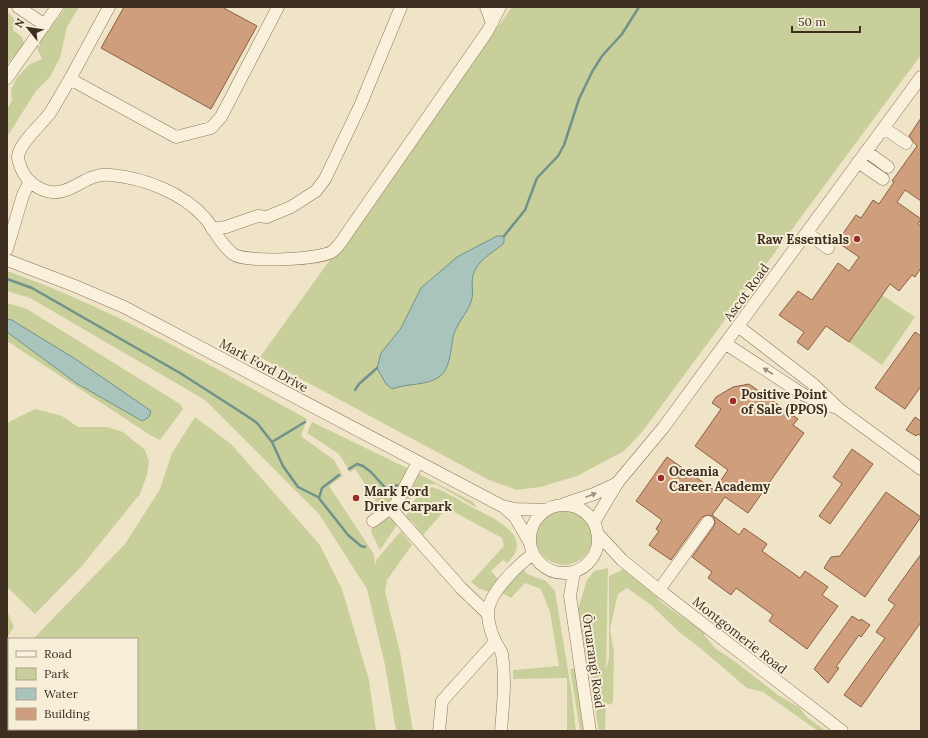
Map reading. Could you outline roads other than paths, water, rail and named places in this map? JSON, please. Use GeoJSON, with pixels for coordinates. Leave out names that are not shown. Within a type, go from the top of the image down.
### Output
{"type":"FeatureCollection","features":[{"type":"Feature","properties":{"kind":"street"},"geometry":{"type":"LineString","coordinates":[[18,7],[45,25]]}},
{"type":"Feature","properties":{"kind":"street"},"geometry":{"type":"LineString","coordinates":[[7,78],[57,7]]}},
{"type":"Feature","properties":{"kind":"street"},"geometry":{"type":"LineString","coordinates":[[109,7],[70,79],[48,115],[22,145],[18,157],[22,170],[30,181],[44,190],[62,191],[94,176],[110,174],[158,187],[178,195],[194,206],[220,241],[233,254],[242,259],[264,260],[322,255],[332,251],[350,230],[400,158],[492,23],[500,7]]}},
{"type":"Feature","properties":{"kind":"street"},"geometry":{"type":"LineString","coordinates":[[70,79],[176,137],[210,128],[221,117],[278,7]]}},
{"type":"Feature","properties":{"kind":"street"},"geometry":{"type":"LineString","coordinates":[[212,229],[226,227],[258,216],[267,217],[290,207],[316,191],[325,179],[360,106],[401,7]]}},
{"type":"Feature","properties":{"kind":"street"},"geometry":{"type":"LineString","coordinates":[[486,7],[492,23]]}},
{"type":"Feature","properties":{"kind":"street","name":"Ascot Road"},"geometry":{"type":"LineString","coordinates":[[596,528],[618,482],[641,456],[739,327],[921,77]]}},
{"type":"Feature","properties":{"kind":"street"},"geometry":{"type":"LineString","coordinates":[[884,128],[906,143]]}},
{"type":"Feature","properties":{"kind":"street"},"geometry":{"type":"LineString","coordinates":[[866,151],[888,167]]}},
{"type":"Feature","properties":{"kind":"street"},"geometry":{"type":"LineString","coordinates":[[858,162],[883,179]]}},
{"type":"Feature","properties":{"kind":"street"},"geometry":{"type":"LineString","coordinates":[[7,249],[23,195],[30,181]]}},
{"type":"Feature","properties":{"kind":"street"},"geometry":{"type":"LineString","coordinates":[[807,233],[828,248]]}},
{"type":"Feature","properties":{"kind":"street","name":"Mark Ford Drive"},"geometry":{"type":"LineString","coordinates":[[7,260],[76,286],[124,307],[502,506],[515,517],[532,549]]}},
{"type":"Feature","properties":{"kind":"street"},"geometry":{"type":"LineString","coordinates":[[739,327],[813,384],[839,409],[921,469]]}},
{"type":"Feature","properties":{"kind":"street"},"geometry":{"type":"LineString","coordinates":[[726,344],[804,395],[839,409]]}},
{"type":"Feature","properties":{"kind":"street"},"geometry":{"type":"LineString","coordinates":[[373,522],[391,509],[401,496],[418,462]]}},
{"type":"Feature","properties":{"kind":"street","name":"Ascot Road"},"geometry":{"type":"LineString","coordinates":[[563,505],[594,494],[618,482]]}},
{"type":"Feature","properties":{"kind":"street"},"geometry":{"type":"LineString","coordinates":[[563,505],[575,506],[586,513],[596,528],[598,544],[594,554],[589,562],[574,572],[558,572],[543,566],[532,549],[533,524],[538,516],[546,510],[563,505]]}},
{"type":"Feature","properties":{"kind":"street","name":"Mark Ford Drive"},"geometry":{"type":"LineString","coordinates":[[502,506],[515,509],[546,510]]}},
{"type":"Feature","properties":{"kind":"street"},"geometry":{"type":"LineString","coordinates":[[391,509],[461,588],[488,614]]}},
{"type":"Feature","properties":{"kind":"street"},"geometry":{"type":"LineString","coordinates":[[658,590],[708,522]]}},
{"type":"Feature","properties":{"kind":"street","name":"Montgomerie Road"},"geometry":{"type":"LineString","coordinates":[[596,528],[622,560],[658,590],[842,731]]}},
{"type":"Feature","properties":{"kind":"street"},"geometry":{"type":"LineString","coordinates":[[501,731],[504,679],[502,652],[495,642],[488,614],[489,605],[505,580],[532,549]]}},
{"type":"Feature","properties":{"kind":"street","name":"Montgomerie Road"},"geometry":{"type":"LineString","coordinates":[[594,554],[622,560]]}},
{"type":"Feature","properties":{"kind":"street","name":"Ōruarangi Road"},"geometry":{"type":"LineString","coordinates":[[558,572],[570,596]]}},
{"type":"Feature","properties":{"kind":"street","name":"Ōruarangi Road"},"geometry":{"type":"LineString","coordinates":[[574,572],[570,596],[590,731]]}},
{"type":"Feature","properties":{"kind":"street"},"geometry":{"type":"LineString","coordinates":[[439,731],[440,708],[442,701],[495,642]]}},
{"type":"Feature","properties":{"kind":"water"},"geometry":{"type":"Polygon","coordinates":[[[497,236],[504,236],[504,243],[484,259],[473,274],[471,302],[454,333],[446,370],[434,380],[392,389],[386,384],[377,368],[381,353],[401,328],[421,288],[457,257],[497,236]]]}},
{"type":"Feature","properties":{"kind":"water"},"geometry":{"type":"Polygon","coordinates":[[[10,319],[74,358],[144,406],[151,411],[149,417],[142,421],[76,383],[7,332],[7,320],[10,319]]]}},
{"type":"Feature","properties":{"kind":"waterway"},"geometry":{"type":"LineString","coordinates":[[504,236],[525,210],[537,178],[558,156],[564,145],[579,99],[592,72],[602,56],[622,34],[639,7]]}},
{"type":"Feature","properties":{"kind":"waterway"},"geometry":{"type":"LineString","coordinates":[[7,279],[32,288],[180,373],[257,423],[272,442],[283,466],[298,487],[318,497],[348,535],[361,546],[365,547]]}},
{"type":"Feature","properties":{"kind":"waterway"},"geometry":{"type":"LineString","coordinates":[[355,390],[359,384],[377,368]]}},
{"type":"Feature","properties":{"kind":"waterway"},"geometry":{"type":"LineString","coordinates":[[272,442],[305,422]]}},
{"type":"Feature","properties":{"kind":"waterway"},"geometry":{"type":"LineString","coordinates":[[349,469],[357,464],[363,466],[371,472],[389,492],[397,485]]}},
{"type":"Feature","properties":{"kind":"waterway"},"geometry":{"type":"LineString","coordinates":[[319,498],[322,488],[339,475]]}},
{"type":"Feature","properties":{"kind":"place","name":"Raw Essentials"},"geometry":{"type":"Point","coordinates":[857,239]}},
{"type":"Feature","properties":{"kind":"place","name":"Positive Point of Sale (PPOS)"},"geometry":{"type":"Point","coordinates":[733,401]}},
{"type":"Feature","properties":{"kind":"place","name":"Oceania Career Academy"},"geometry":{"type":"Point","coordinates":[661,478]}},
{"type":"Feature","properties":{"kind":"place","name":"Mark Ford Drive Carpark"},"geometry":{"type":"Point","coordinates":[356,498]}}]}
